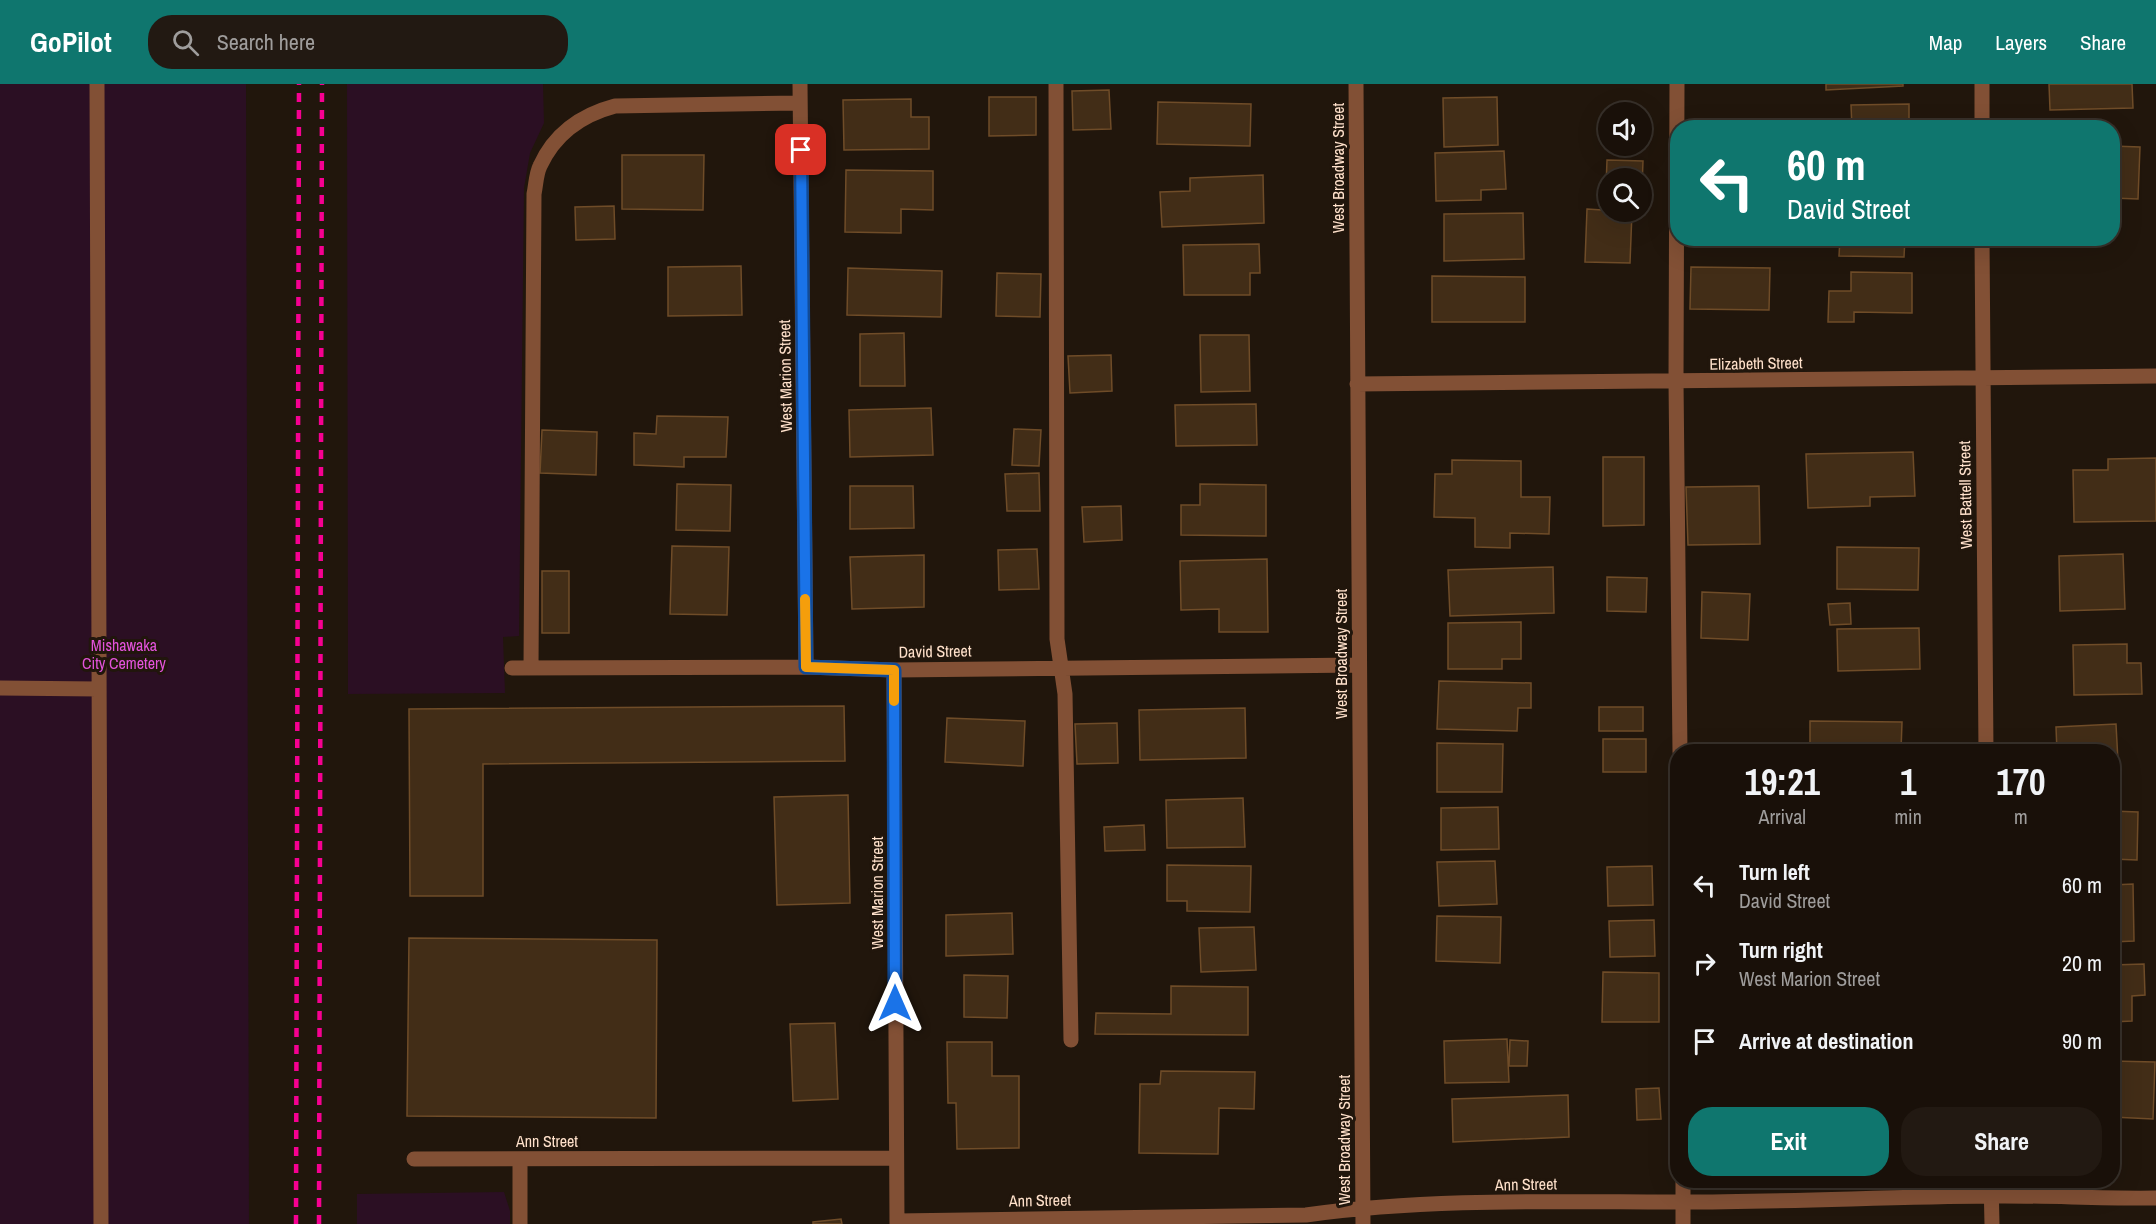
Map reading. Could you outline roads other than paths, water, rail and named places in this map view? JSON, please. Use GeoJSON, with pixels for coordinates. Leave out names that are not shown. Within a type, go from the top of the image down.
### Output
{"type":"FeatureCollection","features":[{"type":"Feature","properties":{"kind":"street"},"geometry":{"type":"LineString","coordinates":[[97,84],[101,1224]]}},
{"type":"Feature","properties":{"kind":"street","name":"West Marion Street"},"geometry":{"type":"LineString","coordinates":[[800,84],[806,667]]}},
{"type":"Feature","properties":{"kind":"street"},"geometry":{"type":"LineString","coordinates":[[1056,84],[1057,639],[1065,694],[1071,1040]]}},
{"type":"Feature","properties":{"kind":"street","name":"West Broadway Street"},"geometry":{"type":"LineString","coordinates":[[1356,84],[1363,1224]]}},
{"type":"Feature","properties":{"kind":"street"},"geometry":{"type":"LineString","coordinates":[[1677,84],[1677,120]]}},
{"type":"Feature","properties":{"kind":"street"},"geometry":{"type":"LineString","coordinates":[[1982,84],[1982,120]]}},
{"type":"Feature","properties":{"kind":"street"},"geometry":{"type":"LineString","coordinates":[[531,668],[534,194],[539,167],[555,142],[574,122],[594,112],[615,106],[800,103]]}},
{"type":"Feature","properties":{"kind":"street"},"geometry":{"type":"LineString","coordinates":[[1676,246],[1680,744]]}},
{"type":"Feature","properties":{"kind":"street","name":"West Battell Street"},"geometry":{"type":"LineString","coordinates":[[1982,246],[1986,744]]}},
{"type":"Feature","properties":{"kind":"street","name":"Elizabeth Street"},"geometry":{"type":"LineString","coordinates":[[1357,384],[2156,376]]}},
{"type":"Feature","properties":{"kind":"street","name":"David Street"},"geometry":{"type":"LineString","coordinates":[[512,668],[806,667],[894,670],[1359,665]]}},
{"type":"Feature","properties":{"kind":"street","name":"West Marion Street"},"geometry":{"type":"LineString","coordinates":[[894,670],[897,1222]]}},
{"type":"Feature","properties":{"kind":"street"},"geometry":{"type":"LineString","coordinates":[[0,688],[98,689]]}},
{"type":"Feature","properties":{"kind":"street","name":"Ann Street"},"geometry":{"type":"LineString","coordinates":[[414,1160],[896,1158]]}},
{"type":"Feature","properties":{"kind":"street"},"geometry":{"type":"LineString","coordinates":[[520,1159],[520,1224]]}},
{"type":"Feature","properties":{"kind":"street"},"geometry":{"type":"LineString","coordinates":[[1683,1188],[1683,1224]]}},
{"type":"Feature","properties":{"kind":"street"},"geometry":{"type":"LineString","coordinates":[[1992,1188],[1992,1224]]}},
{"type":"Feature","properties":{"kind":"street","name":"Ann Street"},"geometry":{"type":"LineString","coordinates":[[897,1222],[1306,1215],[1414,1203],[1683,1202],[1992,1188],[2156,1198]]}},
{"type":"Feature","properties":{"kind":"railway"},"geometry":{"type":"LineString","coordinates":[[296,1224],[299,84]]}},
{"type":"Feature","properties":{"kind":"railway"},"geometry":{"type":"LineString","coordinates":[[319,1224],[322,84]]}},
{"type":"Feature","properties":{"kind":"park label","name":"Mishawaka City Cemetery"},"geometry":{"type":"Point","coordinates":[124,654]}}]}
